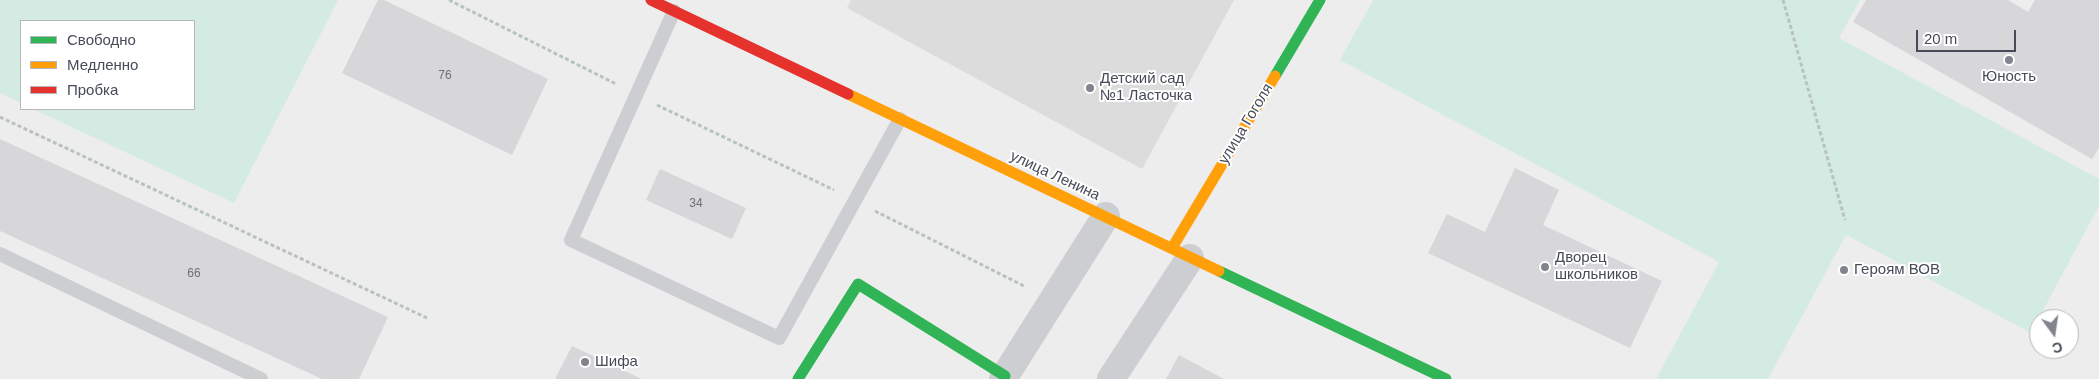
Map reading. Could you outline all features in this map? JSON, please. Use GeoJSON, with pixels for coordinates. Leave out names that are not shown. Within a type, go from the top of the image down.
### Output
{"type":"FeatureCollection","features":[{"type":"Feature","properties":{"kind":"main road","name":"улица Ленина"},"geometry":{"type":"LineString","coordinates":[[652,0],[1446,379]]}},
{"type":"Feature","properties":{"kind":"main road","name":"улица Гоголя"},"geometry":{"type":"LineString","coordinates":[[1181,253],[1320,0]]}},
{"type":"Feature","properties":{"kind":"main road"},"geometry":{"type":"LineString","coordinates":[[798,379],[858,284],[1004,377]]}},
{"type":"Feature","properties":{"kind":"street"},"geometry":{"type":"LineString","coordinates":[[1004,377],[1106,216]]}},
{"type":"Feature","properties":{"kind":"street","name":"улица Гоголя"},"geometry":{"type":"LineString","coordinates":[[1111,379],[1181,253]]}},
{"type":"Feature","properties":{"kind":"lane"},"geometry":{"type":"LineString","coordinates":[[674,11],[571,240],[779,338],[900,119]]}},
{"type":"Feature","properties":{"kind":"lane"},"geometry":{"type":"LineString","coordinates":[[0,254],[262,379]]}},
{"type":"Feature","properties":{"kind":"path"},"geometry":{"type":"LineString","coordinates":[[449,0],[637,95],[855,200],[1053,301]]}},
{"type":"Feature","properties":{"kind":"path"},"geometry":{"type":"LineString","coordinates":[[1783,0],[1844,220]]}},
{"type":"Feature","properties":{"kind":"path"},"geometry":{"type":"LineString","coordinates":[[0,117],[427,318]]}},
{"type":"Feature","properties":{"kind":"shaded area","name":"Детский сад №1 Ласточка"},"geometry":{"type":"Polygon","coordinates":[[[851,0],[1234,0],[1142,169],[847,8],[851,0]]]}},
{"type":"Feature","properties":{"kind":"green space"},"geometry":{"type":"Polygon","coordinates":[[[0,0],[338,0],[234,203],[35,110],[195,110],[195,20],[20,20],[20,103],[0,93],[0,0]]]}},
{"type":"Feature","properties":{"kind":"green space"},"geometry":{"type":"Polygon","coordinates":[[[1373,0],[1860,0],[1839,38],[2099,179],[2099,206],[2044,309],[2029,309],[2029,332],[1846,235],[1768,379],[1656,379],[1719,262],[1340,60],[1373,0]]]}},
{"type":"Feature","properties":{"kind":"building"},"geometry":{"type":"Polygon","coordinates":[[[378,0],[384,0],[548,79],[512,155],[342,73],[378,0]]]}},
{"type":"Feature","properties":{"kind":"building","name":"Юность"},"geometry":{"type":"Polygon","coordinates":[[[1866,0],[2008,0],[2028,12],[2035,0],[2099,0],[2099,148],[2092,159],[1853,22],[1866,0]]]}},
{"type":"Feature","properties":{"kind":"building"},"geometry":{"type":"Polygon","coordinates":[[[0,139],[388,317],[359,379],[322,379],[0,231],[0,139]]]}},
{"type":"Feature","properties":{"kind":"building","name":"Дворец школьников"},"geometry":{"type":"Polygon","coordinates":[[[1515,168],[1559,190],[1543,225],[1662,281],[1630,348],[1428,253],[1447,214],[1485,232],[1515,168]]]}},
{"type":"Feature","properties":{"kind":"building"},"geometry":{"type":"Polygon","coordinates":[[[660,169],[746,208],[732,239],[646,200],[660,169]]]}},
{"type":"Feature","properties":{"kind":"building","name":"Шифа"},"geometry":{"type":"Polygon","coordinates":[[[572,346],[642,379],[555,379],[572,346]]]}},
{"type":"Feature","properties":{"kind":"building"},"geometry":{"type":"Polygon","coordinates":[[[1179,355],[1224,379],[1166,379],[1179,355]]]}},
{"type":"Feature","properties":{"kind":"traffic: fast"},"geometry":{"type":"LineString","coordinates":[[1275,76],[1320,0]]}},
{"type":"Feature","properties":{"kind":"traffic: fast"},"geometry":{"type":"LineString","coordinates":[[1219,271],[1446,379]]}},
{"type":"Feature","properties":{"kind":"traffic: fast"},"geometry":{"type":"LineString","coordinates":[[798,379],[858,284],[1005,376]]}},
{"type":"Feature","properties":{"kind":"traffic: slow"},"geometry":{"type":"LineString","coordinates":[[1172,248],[1275,76]]}},
{"type":"Feature","properties":{"kind":"traffic: slow"},"geometry":{"type":"LineString","coordinates":[[848,94],[1219,271]]}},
{"type":"Feature","properties":{"kind":"traffic: jam"},"geometry":{"type":"LineString","coordinates":[[651,0],[848,94]]}},
{"type":"Feature","properties":{"kind":"place","name":"Юность"},"geometry":{"type":"Point","coordinates":[2009,60]}},
{"type":"Feature","properties":{"kind":"place","name":"Детский сад №1 Ласточка"},"geometry":{"type":"Point","coordinates":[1090,88]}},
{"type":"Feature","properties":{"kind":"place","name":"Дворец школьников"},"geometry":{"type":"Point","coordinates":[1545,267]}},
{"type":"Feature","properties":{"kind":"place","name":"Героям ВОВ"},"geometry":{"type":"Point","coordinates":[1844,270]}},
{"type":"Feature","properties":{"kind":"place","name":"Шифа"},"geometry":{"type":"Point","coordinates":[585,362]}}]}
